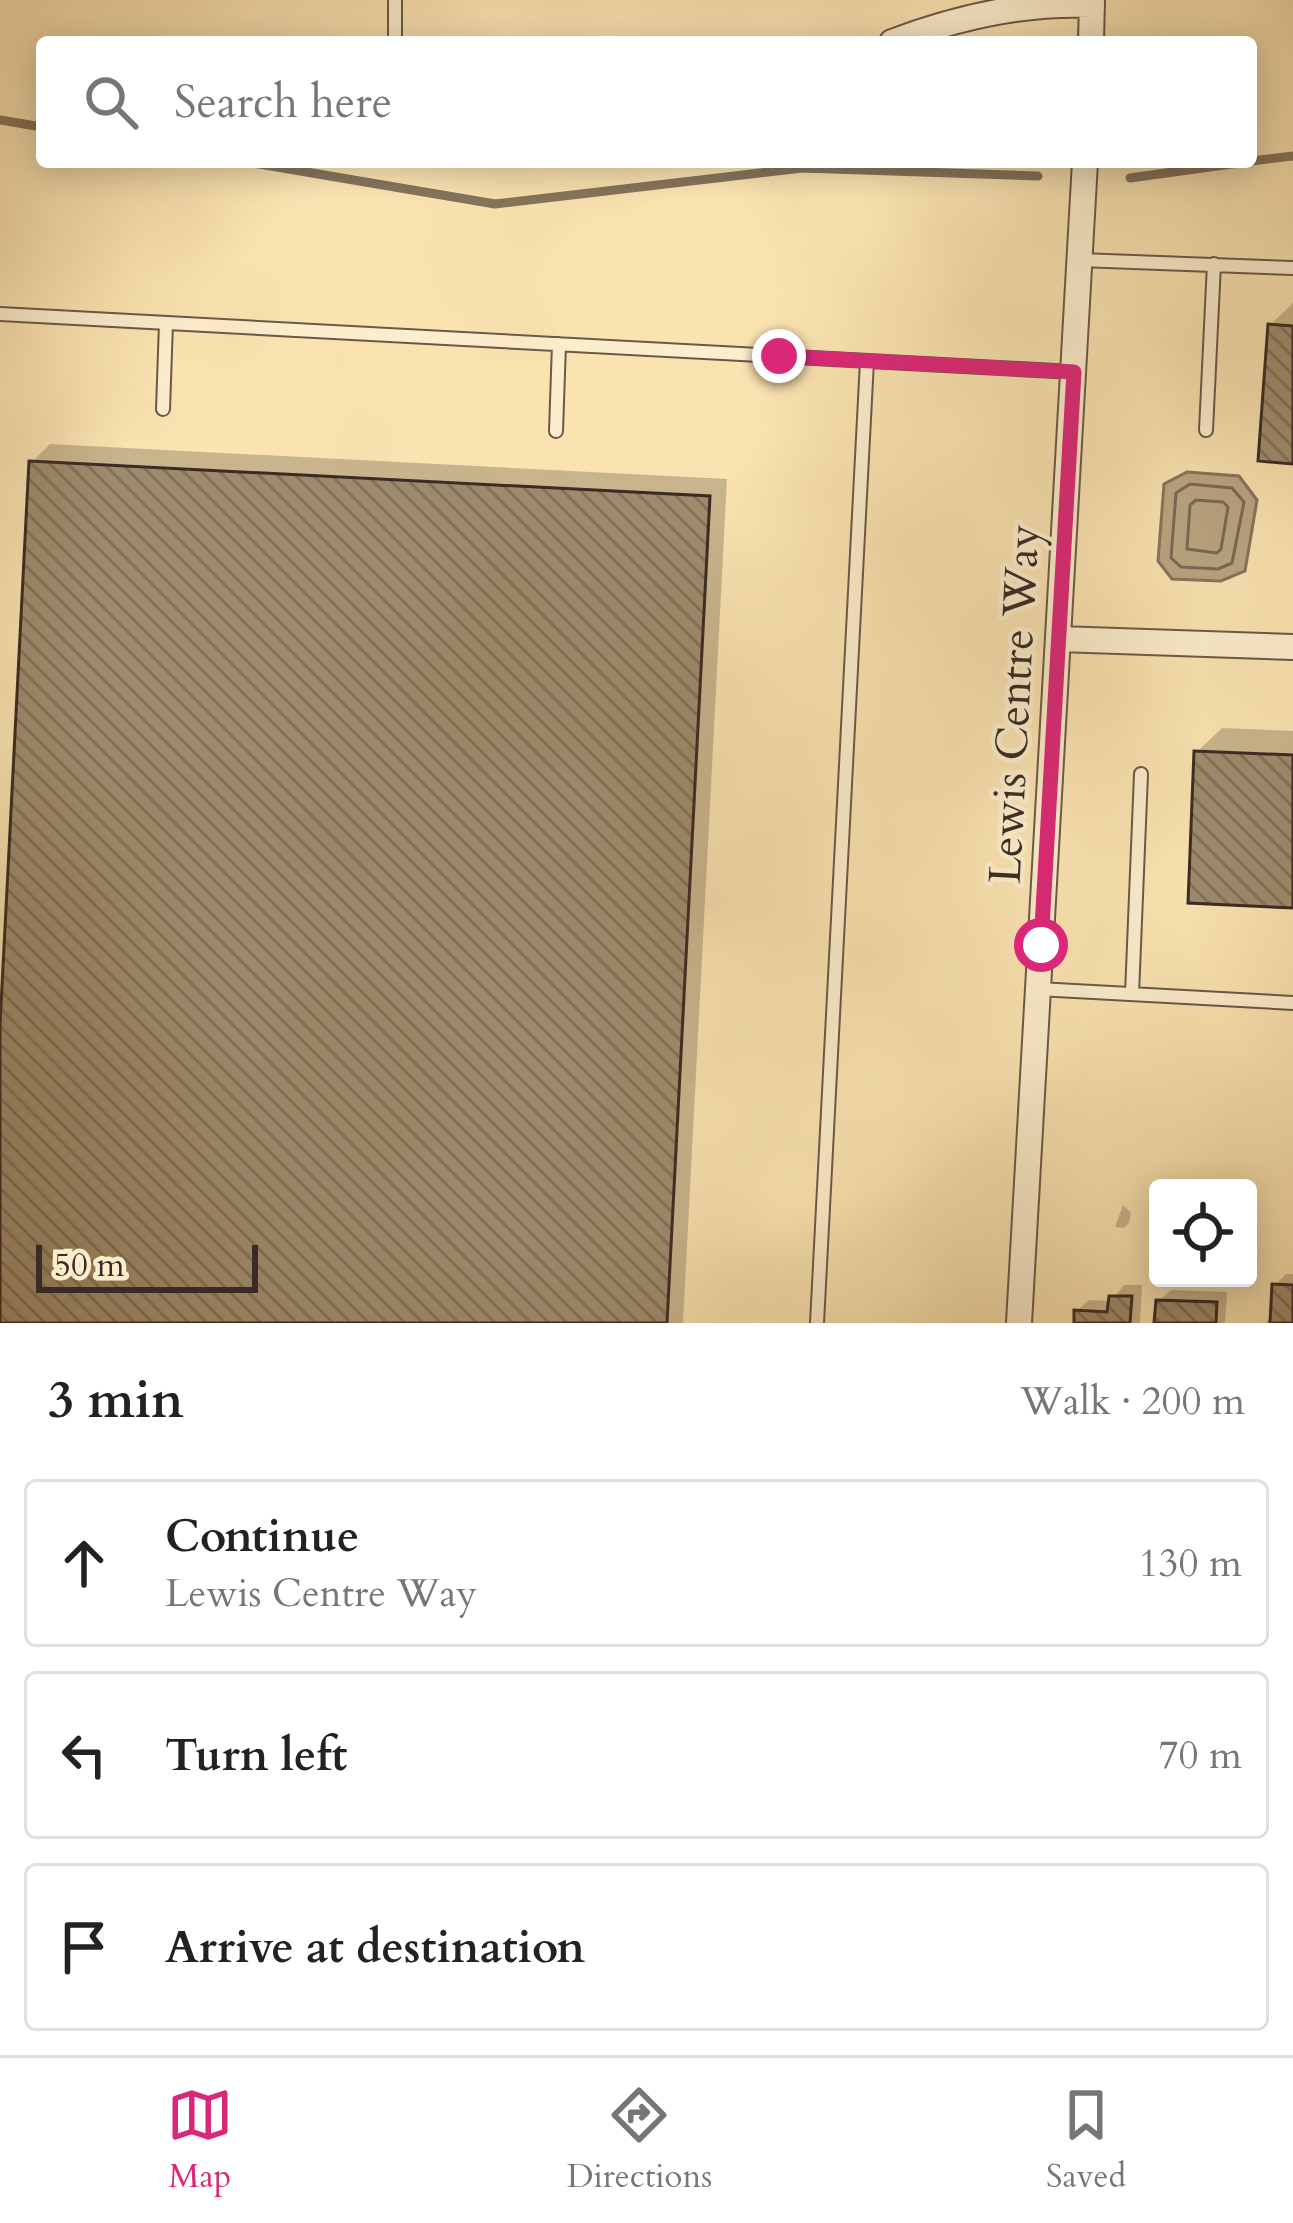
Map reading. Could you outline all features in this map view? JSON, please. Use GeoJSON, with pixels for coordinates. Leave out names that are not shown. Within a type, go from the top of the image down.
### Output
{"type":"FeatureCollection","features":[{"type":"Feature","properties":{"kind":"street"},"geometry":{"type":"LineString","coordinates":[[908,36],[946,22],[1057,3],[1092,3],[1091,36]]}},
{"type":"Feature","properties":{"kind":"street","name":"Lewis Centre Way"},"geometry":{"type":"LineString","coordinates":[[1019,1323],[1085,168]]}},
{"type":"Feature","properties":{"kind":"street"},"geometry":{"type":"LineString","coordinates":[[1059,639],[1293,647]]}},
{"type":"Feature","properties":{"kind":"lane"},"geometry":{"type":"LineString","coordinates":[[395,0],[395,36]]}},
{"type":"Feature","properties":{"kind":"lane"},"geometry":{"type":"LineString","coordinates":[[1080,260],[1293,268]]}},
{"type":"Feature","properties":{"kind":"lane"},"geometry":{"type":"LineString","coordinates":[[1206,430],[1214,265]]}},
{"type":"Feature","properties":{"kind":"lane"},"geometry":{"type":"LineString","coordinates":[[0,314],[1074,372]]}},
{"type":"Feature","properties":{"kind":"lane"},"geometry":{"type":"LineString","coordinates":[[163,409],[166,323]]}},
{"type":"Feature","properties":{"kind":"lane"},"geometry":{"type":"LineString","coordinates":[[556,431],[559,344]]}},
{"type":"Feature","properties":{"kind":"lane"},"geometry":{"type":"LineString","coordinates":[[817,1323],[867,361]]}},
{"type":"Feature","properties":{"kind":"lane"},"geometry":{"type":"LineString","coordinates":[[1132,994],[1141,775]]}},
{"type":"Feature","properties":{"kind":"lane"},"geometry":{"type":"LineString","coordinates":[[1038,989],[1293,1003]]}},
{"type":"Feature","properties":{"kind":"water"},"geometry":{"type":"Polygon","coordinates":[[[1187,472],[1239,476],[1257,500],[1245,571],[1221,581],[1172,579],[1158,561],[1164,484],[1187,472]]]}},
{"type":"Feature","properties":{"kind":"building"},"geometry":{"type":"Polygon","coordinates":[[[1268,324],[1293,326],[1293,464],[1258,461],[1268,324]]]}},
{"type":"Feature","properties":{"kind":"building"},"geometry":{"type":"Polygon","coordinates":[[[29,461],[710,496],[667,1323],[0,1323],[0,1025],[29,461]]]}},
{"type":"Feature","properties":{"kind":"building"},"geometry":{"type":"Polygon","coordinates":[[[1194,751],[1293,755],[1293,908],[1188,903],[1194,751]]]}},
{"type":"Feature","properties":{"kind":"building"},"geometry":{"type":"Polygon","coordinates":[[[1272,1284],[1293,1285],[1293,1323],[1270,1323],[1272,1284]]]}},
{"type":"Feature","properties":{"kind":"building"},"geometry":{"type":"Polygon","coordinates":[[[1109,1296],[1132,1296],[1130,1323],[1074,1323],[1074,1310],[1107,1312],[1109,1296]]]}},
{"type":"Feature","properties":{"kind":"building"},"geometry":{"type":"Polygon","coordinates":[[[1156,1300],[1217,1302],[1216,1323],[1154,1323],[1156,1300]]]}},
{"type":"Feature","properties":{"kind":"waterway"},"geometry":{"type":"LineString","coordinates":[[0,120],[36,126]]}},
{"type":"Feature","properties":{"kind":"waterway"},"geometry":{"type":"LineString","coordinates":[[1257,160],[1293,156]]}},
{"type":"Feature","properties":{"kind":"waterway"},"geometry":{"type":"LineString","coordinates":[[282,168],[495,204],[802,168]]}},
{"type":"Feature","properties":{"kind":"waterway"},"geometry":{"type":"LineString","coordinates":[[802,168],[1038,176]]}},
{"type":"Feature","properties":{"kind":"waterway"},"geometry":{"type":"LineString","coordinates":[[1130,178],[1202,168]]}},
{"type":"Feature","properties":{"kind":"route"},"geometry":{"type":"LineString","coordinates":[[779,356],[1074,372],[1041,945]]}}]}
